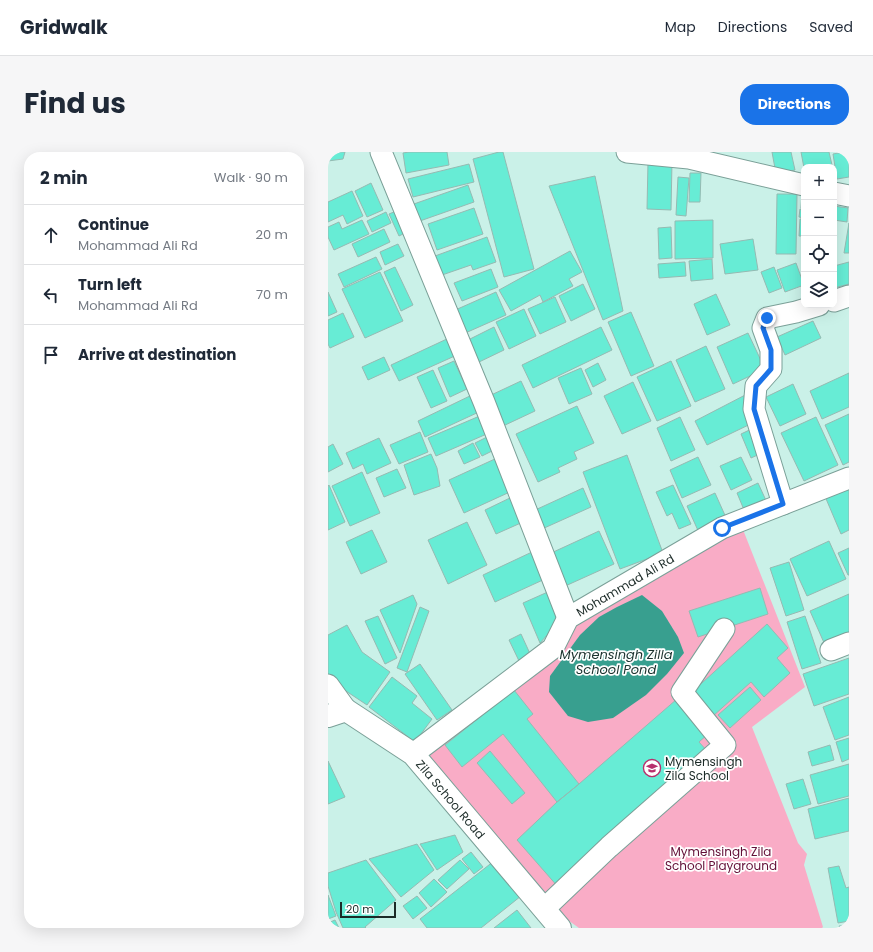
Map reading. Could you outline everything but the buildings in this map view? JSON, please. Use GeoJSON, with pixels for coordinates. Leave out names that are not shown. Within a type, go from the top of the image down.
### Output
{"type":"FeatureCollection","features":[{"type":"Feature","properties":{"kind":"main road","name":"Zila School Road"},"geometry":{"type":"LineString","coordinates":[[337,713],[413,754],[560,928]]}},
{"type":"Feature","properties":{"kind":"street"},"geometry":{"type":"LineString","coordinates":[[381,152],[484,402],[568,618]]}},
{"type":"Feature","properties":{"kind":"street"},"geometry":{"type":"LineString","coordinates":[[627,152],[689,158],[801,184]]}},
{"type":"Feature","properties":{"kind":"street"},"geometry":{"type":"LineString","coordinates":[[837,193],[849,196]]}},
{"type":"Feature","properties":{"kind":"street"},"geometry":{"type":"LineString","coordinates":[[837,299],[849,296]]}},
{"type":"Feature","properties":{"kind":"street"},"geometry":{"type":"LineString","coordinates":[[783,504],[754,409],[756,386],[771,369],[771,350],[763,328],[767,318],[809,308]]}},
{"type":"Feature","properties":{"kind":"street","name":"Mohammad Ali Rd"},"geometry":{"type":"LineString","coordinates":[[413,754],[553,648],[568,618],[722,528],[849,478]]}},
{"type":"Feature","properties":{"kind":"street"},"geometry":{"type":"LineString","coordinates":[[544,909],[609,847],[725,745],[682,692],[724,629]]}},
{"type":"Feature","properties":{"kind":"street","name":"Zila School Road"},"geometry":{"type":"LineString","coordinates":[[328,685],[337,713]]}},
{"type":"Feature","properties":{"kind":"green space","name":"Mymensingh Zila School Playground"},"geometry":{"type":"Polygon","coordinates":[[[740,522],[805,687],[752,727],[798,843],[807,854],[804,865],[823,927],[579,928],[558,913],[420,755],[575,622],[740,522]]]}},
{"type":"Feature","properties":{"kind":"water","name":"Mymensingh Zilla School Pond"},"geometry":{"type":"Polygon","coordinates":[[[642,595],[662,611],[678,637],[684,653],[667,674],[646,695],[613,718],[588,722],[568,716],[549,692],[550,676],[580,635],[599,617],[642,595]]]}},
{"type":"Feature","properties":{"kind":"place","name":"Mymensingh Zila School"},"geometry":{"type":"Point","coordinates":[652,768]}},
{"type":"Feature","properties":{"kind":"route"},"geometry":{"type":"LineString","coordinates":[[722,528],[783,504],[754,409],[756,386],[771,369],[771,350],[763,328],[767,318]]}}]}
